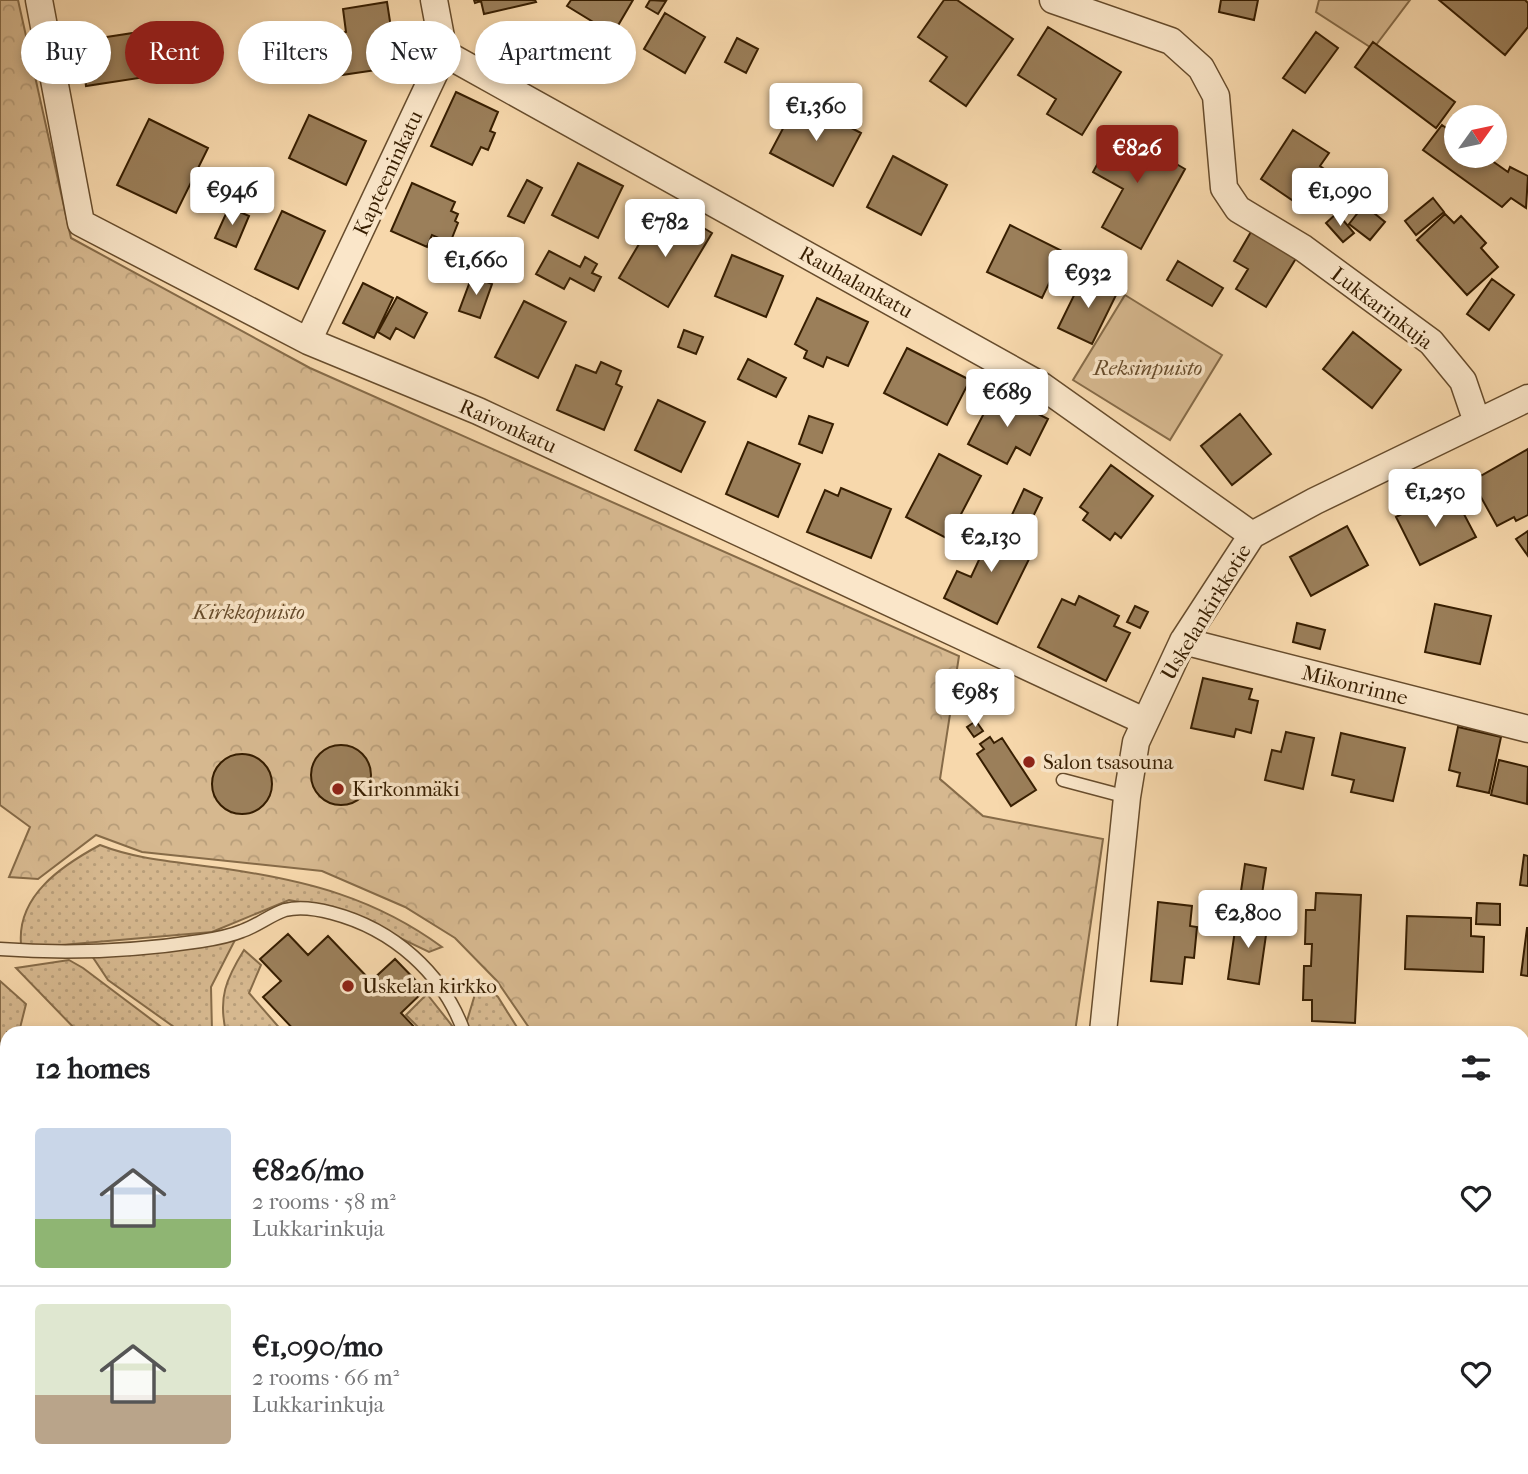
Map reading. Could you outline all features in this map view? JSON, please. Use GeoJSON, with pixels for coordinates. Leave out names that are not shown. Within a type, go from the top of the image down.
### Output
{"type":"FeatureCollection","features":[{"type":"Feature","properties":{"kind":"street","name":"Raivonkatu"},"geometry":{"type":"LineString","coordinates":[[39,0],[81,223],[308,341],[478,411],[1144,722]]}},
{"type":"Feature","properties":{"kind":"street"},"geometry":{"type":"LineString","coordinates":[[433,0],[437,21]]}},
{"type":"Feature","properties":{"kind":"street","name":"Lukkarinkuja"},"geometry":{"type":"LineString","coordinates":[[1053,0],[1171,41],[1201,68],[1216,96],[1224,188],[1238,209],[1303,248],[1431,342],[1463,381],[1477,422]]}},
{"type":"Feature","properties":{"kind":"street","name":"Rauhalankatu"},"geometry":{"type":"LineString","coordinates":[[461,62],[1042,386],[1252,535]]}},
{"type":"Feature","properties":{"kind":"street","name":"Kapteeninkatu"},"geometry":{"type":"LineString","coordinates":[[308,341],[429,84]]}},
{"type":"Feature","properties":{"kind":"street","name":"Uskelankirkkotie"},"geometry":{"type":"LineString","coordinates":[[1104,1026],[1126,797],[1136,742],[1183,641],[1252,535],[1315,501],[1528,398]]}},
{"type":"Feature","properties":{"kind":"street","name":"Mikonrinne"},"geometry":{"type":"LineString","coordinates":[[1183,641],[1528,729]]}},
{"type":"Feature","properties":{"kind":"lane"},"geometry":{"type":"LineString","coordinates":[[1063,779],[1126,797]]}},
{"type":"Feature","properties":{"kind":"lane"},"geometry":{"type":"LineString","coordinates":[[0,949],[117,949],[201,941],[242,932],[285,910],[305,908],[323,911],[370,927],[416,958],[450,1000],[461,1026]]}},
{"type":"Feature","properties":{"kind":"green space","name":"Kirkkopuisto"},"geometry":{"type":"Polygon","coordinates":[[[0,0],[18,0],[23,21],[21,84],[37,84],[71,238],[310,368],[959,656],[940,779],[983,816],[1103,839],[1076,1026],[528,1026],[497,981],[455,938],[405,907],[322,871],[142,852],[96,835],[38,879],[9,877],[30,827],[0,805],[0,0]]]}},
{"type":"Feature","properties":{"kind":"green space"},"geometry":{"type":"Polygon","coordinates":[[[1319,0],[1410,0],[1373,49],[1316,12],[1319,0]]]}},
{"type":"Feature","properties":{"kind":"green space","name":"Reksinpuisto"},"geometry":{"type":"Polygon","coordinates":[[[1125,295],[1222,355],[1170,440],[1073,380],[1125,295]]]}},
{"type":"Feature","properties":{"kind":"green space"},"geometry":{"type":"Polygon","coordinates":[[[100,845],[147,858],[285,879],[340,894],[392,916],[442,947],[429,952],[342,910],[289,900],[212,932],[50,946],[21,944],[26,911],[44,884],[100,845]]]}},
{"type":"Feature","properties":{"kind":"green space"},"geometry":{"type":"Polygon","coordinates":[[[237,936],[211,987],[212,1026],[173,1026],[108,980],[92,956],[237,936]]]}},
{"type":"Feature","properties":{"kind":"green space"},"geometry":{"type":"Polygon","coordinates":[[[244,950],[261,965],[249,993],[278,1026],[225,1026],[223,999],[232,970],[244,950]]]}},
{"type":"Feature","properties":{"kind":"green space"},"geometry":{"type":"Polygon","coordinates":[[[69,960],[160,1026],[72,1026],[16,968],[69,960]]]}},
{"type":"Feature","properties":{"kind":"green space"},"geometry":{"type":"Polygon","coordinates":[[[0,981],[26,1004],[20,1026],[0,1026],[0,981]]]}},
{"type":"Feature","properties":{"kind":"green space"},"geometry":{"type":"Polygon","coordinates":[[[479,981],[498,997],[516,1026],[467,1026],[479,981]]]}},
{"type":"Feature","properties":{"kind":"green space"},"geometry":{"type":"Polygon","coordinates":[[[427,994],[452,1026],[417,1026],[406,1015],[427,994]]]}},
{"type":"Feature","properties":{"kind":"building"},"geometry":{"type":"Polygon","coordinates":[[[474,0],[536,2],[484,14],[481,1],[475,3],[474,0]]]}},
{"type":"Feature","properties":{"kind":"building"},"geometry":{"type":"Polygon","coordinates":[[[571,0],[633,0],[621,21],[592,21],[567,6],[571,0]]]}},
{"type":"Feature","properties":{"kind":"building"},"geometry":{"type":"Polygon","coordinates":[[[650,0],[666,1],[658,14],[646,7],[650,0]]]}},
{"type":"Feature","properties":{"kind":"building"},"geometry":{"type":"Polygon","coordinates":[[[944,0],[957,0],[1013,39],[966,106],[930,81],[947,57],[918,37],[944,0]]]}},
{"type":"Feature","properties":{"kind":"building"},"geometry":{"type":"Polygon","coordinates":[[[1221,0],[1258,0],[1254,20],[1219,12],[1221,0]]]}},
{"type":"Feature","properties":{"kind":"building"},"geometry":{"type":"Polygon","coordinates":[[[1439,0],[1525,0],[1528,3],[1528,27],[1505,55],[1439,0]]]}},
{"type":"Feature","properties":{"kind":"building"},"geometry":{"type":"Polygon","coordinates":[[[387,2],[390,21],[366,21],[366,71],[352,74],[352,21],[345,21],[343,9],[387,2]]]}},
{"type":"Feature","properties":{"kind":"building"},"geometry":{"type":"Polygon","coordinates":[[[665,13],[705,37],[685,73],[644,49],[665,13]]]}},
{"type":"Feature","properties":{"kind":"building"},"geometry":{"type":"Polygon","coordinates":[[[1048,27],[1121,72],[1082,135],[1047,114],[1056,99],[1018,75],[1048,27]]]}},
{"type":"Feature","properties":{"kind":"building"},"geometry":{"type":"Polygon","coordinates":[[[1316,32],[1338,48],[1305,93],[1283,78],[1316,32]]]}},
{"type":"Feature","properties":{"kind":"building"},"geometry":{"type":"Polygon","coordinates":[[[125,34],[125,80],[111,82],[111,36],[125,34]]]}},
{"type":"Feature","properties":{"kind":"building"},"geometry":{"type":"Polygon","coordinates":[[[737,38],[758,49],[746,73],[725,62],[737,38]]]}},
{"type":"Feature","properties":{"kind":"building"},"geometry":{"type":"Polygon","coordinates":[[[1373,42],[1455,102],[1453,105],[1444,105],[1444,117],[1436,128],[1355,67],[1373,42]]]}},
{"type":"Feature","properties":{"kind":"building"},"geometry":{"type":"Polygon","coordinates":[[[456,92],[498,112],[490,131],[495,133],[488,150],[481,147],[472,165],[431,146],[456,92]]]}},
{"type":"Feature","properties":{"kind":"building"},"geometry":{"type":"Polygon","coordinates":[[[798,100],[861,133],[833,186],[770,153],[798,100]]]}},
{"type":"Feature","properties":{"kind":"building"},"geometry":{"type":"Polygon","coordinates":[[[309,115],[366,141],[346,185],[289,158],[309,115]]]}},
{"type":"Feature","properties":{"kind":"building"},"geometry":{"type":"Polygon","coordinates":[[[149,119],[208,148],[176,213],[117,185],[149,119]]]}},
{"type":"Feature","properties":{"kind":"building"},"geometry":{"type":"Polygon","coordinates":[[[1442,125],[1444,126],[1444,165],[1423,150],[1442,125]]]}},
{"type":"Feature","properties":{"kind":"building"},"geometry":{"type":"Polygon","coordinates":[[[1117,128],[1147,144],[1150,137],[1166,146],[1161,155],[1185,169],[1141,249],[1102,227],[1123,189],[1093,172],[1117,128]]]}},
{"type":"Feature","properties":{"kind":"building"},"geometry":{"type":"Polygon","coordinates":[[[1293,130],[1329,153],[1320,166],[1327,171],[1311,195],[1300,188],[1292,200],[1261,179],[1293,130]]]}},
{"type":"Feature","properties":{"kind":"building"},"geometry":{"type":"Polygon","coordinates":[[[893,156],[947,185],[921,235],[867,207],[893,156]]]}},
{"type":"Feature","properties":{"kind":"building"},"geometry":{"type":"Polygon","coordinates":[[[578,163],[623,186],[598,238],[552,215],[578,163]]]}},
{"type":"Feature","properties":{"kind":"building"},"geometry":{"type":"Polygon","coordinates":[[[1510,167],[1528,176],[1526,208],[1511,198],[1502,207],[1448,168],[1502,168],[1508,172],[1510,167]]]}},
{"type":"Feature","properties":{"kind":"building"},"geometry":{"type":"Polygon","coordinates":[[[527,180],[542,188],[524,223],[508,216],[527,180]]]}},
{"type":"Feature","properties":{"kind":"building"},"geometry":{"type":"Polygon","coordinates":[[[412,183],[455,202],[451,211],[458,214],[455,221],[458,223],[450,243],[432,235],[427,247],[391,231],[412,183]]]}},
{"type":"Feature","properties":{"kind":"building"},"geometry":{"type":"Polygon","coordinates":[[[1433,198],[1444,212],[1416,235],[1405,221],[1433,198]]]}},
{"type":"Feature","properties":{"kind":"building"},"geometry":{"type":"Polygon","coordinates":[[[1364,205],[1385,222],[1370,240],[1349,224],[1364,205]]]}},
{"type":"Feature","properties":{"kind":"building"},"geometry":{"type":"Polygon","coordinates":[[[229,207],[249,216],[236,247],[215,238],[229,207]]]}},
{"type":"Feature","properties":{"kind":"building"},"geometry":{"type":"Polygon","coordinates":[[[282,211],[325,231],[298,289],[255,269],[282,211]]]}},
{"type":"Feature","properties":{"kind":"building"},"geometry":{"type":"Polygon","coordinates":[[[1337,213],[1354,233],[1343,242],[1326,223],[1337,213]]]}},
{"type":"Feature","properties":{"kind":"building"},"geometry":{"type":"Polygon","coordinates":[[[1445,214],[1454,223],[1461,216],[1486,243],[1481,248],[1498,267],[1467,295],[1417,240],[1445,214]]]}},
{"type":"Feature","properties":{"kind":"building"},"geometry":{"type":"Polygon","coordinates":[[[685,217],[712,233],[668,307],[619,278],[649,227],[656,231],[664,219],[678,228],[685,217]]]}},
{"type":"Feature","properties":{"kind":"building"},"geometry":{"type":"Polygon","coordinates":[[[1010,225],[1064,252],[1042,298],[987,272],[1010,225]]]}},
{"type":"Feature","properties":{"kind":"building"},"geometry":{"type":"Polygon","coordinates":[[[1255,225],[1300,252],[1266,307],[1236,289],[1248,269],[1234,261],[1255,225]]]}},
{"type":"Feature","properties":{"kind":"building"},"geometry":{"type":"Polygon","coordinates":[[[549,251],[580,267],[585,257],[597,264],[592,273],[601,277],[594,291],[570,278],[564,289],[536,274],[549,251]]]}},
{"type":"Feature","properties":{"kind":"building"},"geometry":{"type":"Polygon","coordinates":[[[732,255],[783,276],[766,317],[715,296],[732,255]]]}},
{"type":"Feature","properties":{"kind":"building"},"geometry":{"type":"Polygon","coordinates":[[[1178,261],[1223,288],[1212,306],[1167,280],[1178,261]]]}},
{"type":"Feature","properties":{"kind":"building"},"geometry":{"type":"Polygon","coordinates":[[[472,276],[492,284],[480,318],[459,311],[472,276]]]}},
{"type":"Feature","properties":{"kind":"building"},"geometry":{"type":"Polygon","coordinates":[[[1097,279],[1119,289],[1092,344],[1058,328],[1081,281],[1093,287],[1097,279]]]}},
{"type":"Feature","properties":{"kind":"building"},"geometry":{"type":"Polygon","coordinates":[[[1492,279],[1514,295],[1489,330],[1467,314],[1492,279]]]}},
{"type":"Feature","properties":{"kind":"building"},"geometry":{"type":"Polygon","coordinates":[[[363,283],[393,298],[374,338],[343,323],[363,283]]]}},
{"type":"Feature","properties":{"kind":"building"},"geometry":{"type":"Polygon","coordinates":[[[397,297],[427,313],[414,338],[396,328],[390,339],[378,332],[397,297]]]}},
{"type":"Feature","properties":{"kind":"building"},"geometry":{"type":"Polygon","coordinates":[[[817,298],[868,322],[848,366],[827,357],[823,367],[804,358],[807,351],[795,344],[817,298]]]}},
{"type":"Feature","properties":{"kind":"building"},"geometry":{"type":"Polygon","coordinates":[[[524,301],[566,322],[538,378],[495,357],[524,301]]]}},
{"type":"Feature","properties":{"kind":"building"},"geometry":{"type":"Polygon","coordinates":[[[684,330],[703,337],[696,354],[678,347],[684,330]]]}},
{"type":"Feature","properties":{"kind":"building"},"geometry":{"type":"Polygon","coordinates":[[[1353,332],[1401,370],[1372,408],[1323,369],[1353,332]]]}},
{"type":"Feature","properties":{"kind":"building"},"geometry":{"type":"Polygon","coordinates":[[[907,348],[970,380],[947,425],[884,393],[907,348]]]}},
{"type":"Feature","properties":{"kind":"building"},"geometry":{"type":"Polygon","coordinates":[[[748,359],[786,378],[776,397],[738,379],[748,359]]]}},
{"type":"Feature","properties":{"kind":"building"},"geometry":{"type":"Polygon","coordinates":[[[601,362],[621,371],[616,384],[622,387],[604,430],[557,410],[576,365],[596,373],[601,362]]]}},
{"type":"Feature","properties":{"kind":"building"},"geometry":{"type":"Polygon","coordinates":[[[995,392],[1048,419],[1030,455],[1016,447],[1007,464],[968,444],[995,392]]]}},
{"type":"Feature","properties":{"kind":"building"},"geometry":{"type":"Polygon","coordinates":[[[658,400],[705,422],[681,472],[635,450],[658,400]]]}},
{"type":"Feature","properties":{"kind":"building"},"geometry":{"type":"Polygon","coordinates":[[[1240,414],[1271,454],[1232,485],[1201,446],[1240,414]]]}},
{"type":"Feature","properties":{"kind":"building"},"geometry":{"type":"Polygon","coordinates":[[[809,416],[833,424],[822,453],[799,444],[809,416]]]}},
{"type":"Feature","properties":{"kind":"building"},"geometry":{"type":"Polygon","coordinates":[[[748,442],[800,464],[778,517],[726,494],[748,442]]]}},
{"type":"Feature","properties":{"kind":"building"},"geometry":{"type":"Polygon","coordinates":[[[1528,449],[1528,515],[1516,521],[1514,517],[1497,526],[1472,481],[1528,449]]]}},
{"type":"Feature","properties":{"kind":"building"},"geometry":{"type":"Polygon","coordinates":[[[939,454],[981,476],[948,539],[906,517],[939,454]]]}},
{"type":"Feature","properties":{"kind":"building"},"geometry":{"type":"Polygon","coordinates":[[[1111,465],[1153,496],[1121,538],[1115,533],[1110,540],[1083,520],[1088,513],[1080,507],[1111,465]]]}},
{"type":"Feature","properties":{"kind":"building"},"geometry":{"type":"Polygon","coordinates":[[[841,488],[891,509],[871,558],[807,532],[825,490],[838,496],[841,488]]]}},
{"type":"Feature","properties":{"kind":"building"},"geometry":{"type":"Polygon","coordinates":[[[1024,489],[1042,498],[1028,527],[1010,519],[1024,489]]]}},
{"type":"Feature","properties":{"kind":"building"},"geometry":{"type":"Polygon","coordinates":[[[1455,497],[1476,537],[1420,565],[1396,517],[1428,500],[1432,508],[1455,497]]]}},
{"type":"Feature","properties":{"kind":"building"},"geometry":{"type":"Polygon","coordinates":[[[981,520],[1035,547],[997,624],[944,598],[957,571],[971,577],[986,545],[973,538],[981,520]]]}},
{"type":"Feature","properties":{"kind":"building"},"geometry":{"type":"Polygon","coordinates":[[[1347,526],[1368,565],[1311,596],[1290,557],[1347,526]]]}},
{"type":"Feature","properties":{"kind":"building"},"geometry":{"type":"Polygon","coordinates":[[[1528,531],[1528,556],[1516,539],[1528,531]]]}},
{"type":"Feature","properties":{"kind":"building"},"geometry":{"type":"Polygon","coordinates":[[[1079,596],[1119,616],[1114,626],[1130,633],[1106,681],[1038,647],[1062,599],[1075,605],[1079,596]]]}},
{"type":"Feature","properties":{"kind":"building"},"geometry":{"type":"Polygon","coordinates":[[[1435,604],[1491,616],[1480,664],[1425,652],[1435,604]]]}},
{"type":"Feature","properties":{"kind":"building"},"geometry":{"type":"Polygon","coordinates":[[[1135,606],[1148,612],[1140,628],[1127,622],[1135,606]]]}},
{"type":"Feature","properties":{"kind":"building"},"geometry":{"type":"Polygon","coordinates":[[[1297,623],[1325,630],[1320,649],[1293,642],[1297,623]]]}},
{"type":"Feature","properties":{"kind":"building"},"geometry":{"type":"Polygon","coordinates":[[[1203,678],[1252,689],[1249,699],[1258,701],[1251,733],[1236,729],[1234,737],[1191,728],[1203,678]]]}},
{"type":"Feature","properties":{"kind":"building"},"geometry":{"type":"Polygon","coordinates":[[[976,721],[983,731],[974,737],[967,727],[976,721]]]}},
{"type":"Feature","properties":{"kind":"building"},"geometry":{"type":"Polygon","coordinates":[[[1458,727],[1501,737],[1489,793],[1457,786],[1460,773],[1449,770],[1458,727]]]}},
{"type":"Feature","properties":{"kind":"building"},"geometry":{"type":"Polygon","coordinates":[[[1286,732],[1314,738],[1303,789],[1265,780],[1272,750],[1281,752],[1286,732]]]}},
{"type":"Feature","properties":{"kind":"building"},"geometry":{"type":"Polygon","coordinates":[[[1341,733],[1405,748],[1393,801],[1351,792],[1354,780],[1332,775],[1341,733]]]}},
{"type":"Feature","properties":{"kind":"building","name":"Salon tsasouna"},"geometry":{"type":"Polygon","coordinates":[[[990,737],[994,743],[1002,738],[1036,790],[1011,806],[977,754],[984,749],[980,744],[990,737]]]}},
{"type":"Feature","properties":{"kind":"building"},"geometry":{"type":"Polygon","coordinates":[[[341,745],[358,750],[366,758],[371,775],[366,792],[358,800],[341,805],[324,800],[316,792],[311,775],[316,758],[324,750],[341,745]]]}},
{"type":"Feature","properties":{"kind":"building"},"geometry":{"type":"Polygon","coordinates":[[[242,754],[259,759],[267,767],[272,784],[267,801],[259,809],[242,814],[225,809],[217,801],[212,784],[217,767],[225,759],[242,754]]]}},
{"type":"Feature","properties":{"kind":"building"},"geometry":{"type":"Polygon","coordinates":[[[1499,760],[1528,767],[1527,804],[1491,795],[1499,760]]]}},
{"type":"Feature","properties":{"kind":"building"},"geometry":{"type":"Polygon","coordinates":[[[1524,855],[1528,856],[1528,886],[1520,885],[1524,855]]]}},
{"type":"Feature","properties":{"kind":"building"},"geometry":{"type":"Polygon","coordinates":[[[1245,864],[1266,868],[1262,894],[1241,891],[1245,864]]]}},
{"type":"Feature","properties":{"kind":"building"},"geometry":{"type":"Polygon","coordinates":[[[1316,893],[1361,895],[1355,1023],[1312,1021],[1312,1000],[1303,1000],[1304,966],[1311,966],[1312,944],[1305,944],[1306,910],[1315,910],[1316,893]]]}},
{"type":"Feature","properties":{"kind":"building"},"geometry":{"type":"Polygon","coordinates":[[[1158,902],[1192,906],[1190,926],[1197,927],[1194,958],[1185,957],[1182,984],[1151,981],[1158,902]]]}},
{"type":"Feature","properties":{"kind":"building"},"geometry":{"type":"Polygon","coordinates":[[[1477,903],[1500,904],[1500,925],[1476,924],[1477,903]]]}},
{"type":"Feature","properties":{"kind":"building"},"geometry":{"type":"Polygon","coordinates":[[[1237,916],[1268,921],[1259,984],[1228,979],[1237,916]]]}},
{"type":"Feature","properties":{"kind":"building"},"geometry":{"type":"Polygon","coordinates":[[[1407,916],[1471,918],[1471,936],[1484,937],[1483,972],[1405,969],[1407,916]]]}},
{"type":"Feature","properties":{"kind":"building"},"geometry":{"type":"Polygon","coordinates":[[[1528,928],[1528,976],[1521,975],[1528,928]]]}},
{"type":"Feature","properties":{"kind":"building","name":"Uskelan kirkko"},"geometry":{"type":"Polygon","coordinates":[[[288,934],[308,955],[328,936],[371,981],[395,959],[425,990],[401,1013],[413,1026],[290,1026],[263,997],[281,981],[260,959],[288,934]]]}},
{"type":"Feature","properties":{"kind":"place","name":"Salon tsasouna"},"geometry":{"type":"Point","coordinates":[1029,762]}},
{"type":"Feature","properties":{"kind":"place","name":"Kirkonmäki"},"geometry":{"type":"Point","coordinates":[338,789]}},
{"type":"Feature","properties":{"kind":"place","name":"Uskelan kirkko"},"geometry":{"type":"Point","coordinates":[348,986]}}]}
